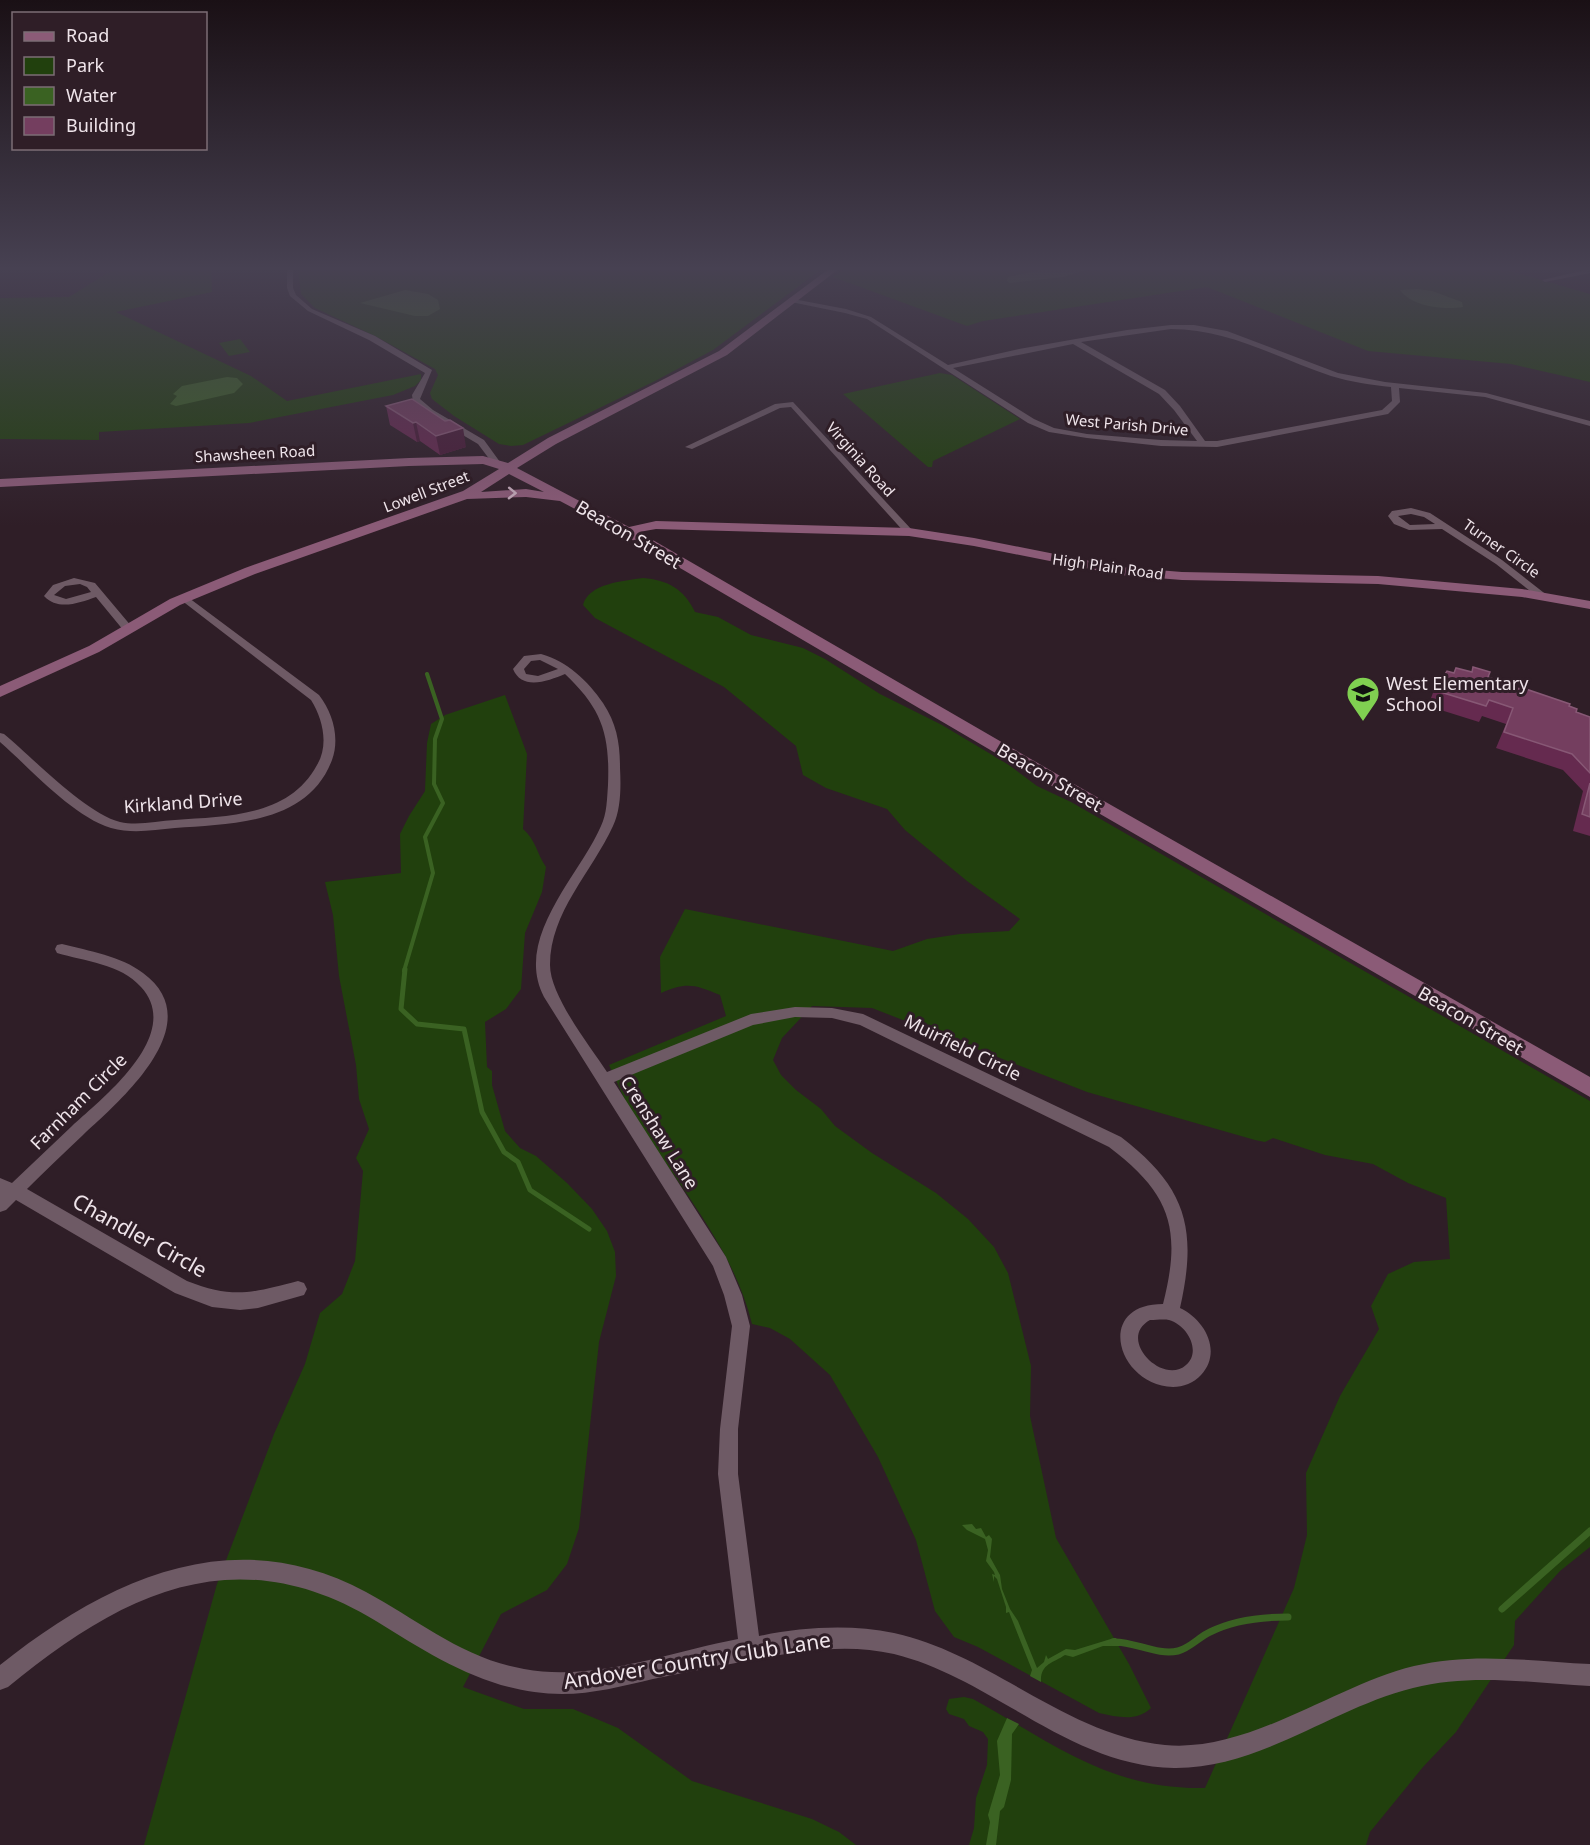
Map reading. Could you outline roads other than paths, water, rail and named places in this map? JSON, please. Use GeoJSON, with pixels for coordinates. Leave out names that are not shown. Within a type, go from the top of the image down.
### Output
{"type":"FeatureCollection","features":[{"type":"Feature","properties":{"kind":"main road","name":"Lowell Street"},"geometry":{"type":"LineString","coordinates":[[0,692],[94,649],[185,598],[250,570],[454,500],[479,488],[503,465],[707,363],[719,354]]}},
{"type":"Feature","properties":{"kind":"main road","name":"Shawsheen Road"},"geometry":{"type":"LineString","coordinates":[[0,483],[386,463],[476,460],[503,465]]}},
{"type":"Feature","properties":{"kind":"main road","name":"Beacon Street"},"geometry":{"type":"LineString","coordinates":[[503,465],[627,531],[1590,1088]]}},
{"type":"Feature","properties":{"kind":"main road"},"geometry":{"type":"LineString","coordinates":[[454,500],[481,494],[526,493],[572,501]]}},
{"type":"Feature","properties":{"kind":"main road","name":"High Plain Road"},"geometry":{"type":"LineString","coordinates":[[627,531],[656,525],[909,532],[955,538],[1120,571],[1182,576],[1378,580],[1543,596],[1590,605]]}},
{"type":"Feature","properties":{"kind":"street"},"geometry":{"type":"LineString","coordinates":[[399,354],[429,372],[416,395],[416,400],[430,412],[481,442],[503,465]]}},
{"type":"Feature","properties":{"kind":"street","name":"West Parish Drive"},"geometry":{"type":"LineString","coordinates":[[928,354],[1031,421],[1052,430],[1117,439],[1203,444],[1228,442],[1385,412],[1396,402],[1395,385]]}},
{"type":"Feature","properties":{"kind":"street"},"geometry":{"type":"LineString","coordinates":[[949,367],[1005,354]]}},
{"type":"Feature","properties":{"kind":"street"},"geometry":{"type":"LineString","coordinates":[[1097,354],[1162,392],[1177,408],[1203,444]]}},
{"type":"Feature","properties":{"kind":"street"},"geometry":{"type":"LineString","coordinates":[[1277,354],[1325,372],[1395,385],[1486,395],[1590,424]]}},
{"type":"Feature","properties":{"kind":"street","name":"Virginia Road"},"geometry":{"type":"LineString","coordinates":[[689,447],[778,406],[793,404],[909,532]]}},
{"type":"Feature","properties":{"kind":"street","name":"Turner Circle"},"geometry":{"type":"LineString","coordinates":[[1444,526],[1509,569],[1543,596]]}},
{"type":"Feature","properties":{"kind":"street"},"geometry":{"type":"LineString","coordinates":[[97,593],[128,629]]}},
{"type":"Feature","properties":{"kind":"street","name":"Kirkland Drive"},"geometry":{"type":"LineString","coordinates":[[0,736],[83,809],[123,827],[221,822],[266,813],[306,792],[318,779],[327,758],[330,740],[329,727],[317,699],[185,598]]}},
{"type":"Feature","properties":{"kind":"street","name":"Crenshaw Lane"},"geometry":{"type":"LineString","coordinates":[[566,669],[596,702],[609,724],[614,795],[608,825],[549,923],[543,966],[549,993],[720,1262],[733,1295],[741,1326],[729,1429],[728,1474],[750,1650]]}},
{"type":"Feature","properties":{"kind":"street","name":"Farnham Circle"},"geometry":{"type":"LineString","coordinates":[[0,1205],[7,1188],[136,1072],[149,1054],[159,1030],[161,1013],[157,998],[141,978],[123,968],[62,949]]}},
{"type":"Feature","properties":{"kind":"street","name":"Muirfield Circle"},"geometry":{"type":"LineString","coordinates":[[604,1080],[751,1020],[795,1012],[832,1013],[863,1020],[1115,1142],[1136,1156],[1162,1187],[1177,1218],[1181,1236],[1180,1275],[1170,1312]]}},
{"type":"Feature","properties":{"kind":"street","name":"Chandler Circle"},"geometry":{"type":"LineString","coordinates":[[7,1188],[181,1287],[212,1299],[240,1302],[258,1300],[298,1289]]}},
{"type":"Feature","properties":{"kind":"street"},"geometry":{"type":"LineString","coordinates":[[1148,1311],[1170,1312],[1192,1326],[1200,1337],[1202,1348],[1201,1360],[1195,1370],[1186,1376],[1174,1378],[1161,1377],[1148,1371],[1132,1353],[1128,1343],[1128,1332],[1132,1323],[1139,1316],[1148,1311]]}},
{"type":"Feature","properties":{"kind":"street","name":"Andover Country Club Lane"},"geometry":{"type":"LineString","coordinates":[[0,1679],[31,1652],[71,1624],[113,1600],[157,1582],[199,1573],[240,1568],[277,1570],[318,1580],[357,1599],[457,1659],[481,1670],[529,1681],[582,1682],[826,1638],[872,1639],[940,1659],[965,1670],[1093,1737],[1141,1753],[1165,1756],[1214,1754],[1236,1748],[1381,1688],[1438,1672],[1486,1671],[1590,1675]]}},
{"type":"Feature","properties":{"kind":"water"},"geometry":{"type":"Polygon","coordinates":[[[227,377],[237,378],[243,384],[234,393],[176,406],[170,404],[177,396],[173,394],[182,386],[227,377]]]}},
{"type":"Feature","properties":{"kind":"water"},"geometry":{"type":"Polygon","coordinates":[[[972,1524],[976,1529],[981,1528],[986,1537],[989,1535],[992,1539],[990,1557],[1000,1575],[1002,1589],[1037,1668],[1044,1662],[1046,1655],[1048,1659],[1066,1649],[1075,1650],[1114,1638],[1121,1646],[1103,1646],[1073,1657],[1065,1655],[1045,1668],[1041,1682],[1030,1676],[1032,1670],[1009,1612],[1006,1613],[997,1579],[994,1576],[994,1582],[992,1574],[995,1575],[994,1572],[986,1561],[988,1550],[985,1539],[962,1525],[972,1524]]]}},
{"type":"Feature","properties":{"kind":"water"},"geometry":{"type":"Polygon","coordinates":[[[1007,1718],[1019,1724],[1012,1734],[1011,1780],[1004,1807],[1000,1811],[996,1845],[986,1845],[990,1822],[988,1815],[1000,1775],[997,1741],[1007,1718]]]}},
{"type":"Feature","properties":{"kind":"waterway"},"geometry":{"type":"LineString","coordinates":[[404,971],[433,873],[425,837],[443,803],[434,784],[435,739],[442,719],[427,674]]}},
{"type":"Feature","properties":{"kind":"waterway"},"geometry":{"type":"LineString","coordinates":[[405,969],[401,1009],[417,1024],[464,1029],[482,1112],[504,1152],[518,1162],[530,1190],[589,1229]]}},
{"type":"Feature","properties":{"kind":"waterway"},"geometry":{"type":"LineString","coordinates":[[1502,1609],[1590,1531]]}},
{"type":"Feature","properties":{"kind":"waterway"},"geometry":{"type":"LineString","coordinates":[[1113,1642],[1162,1652],[1178,1651],[1210,1632],[1238,1622],[1288,1617]]}},
{"type":"Feature","properties":{"kind":"place","name":"West Elementary School"},"geometry":{"type":"Point","coordinates":[1363,722]}}]}
